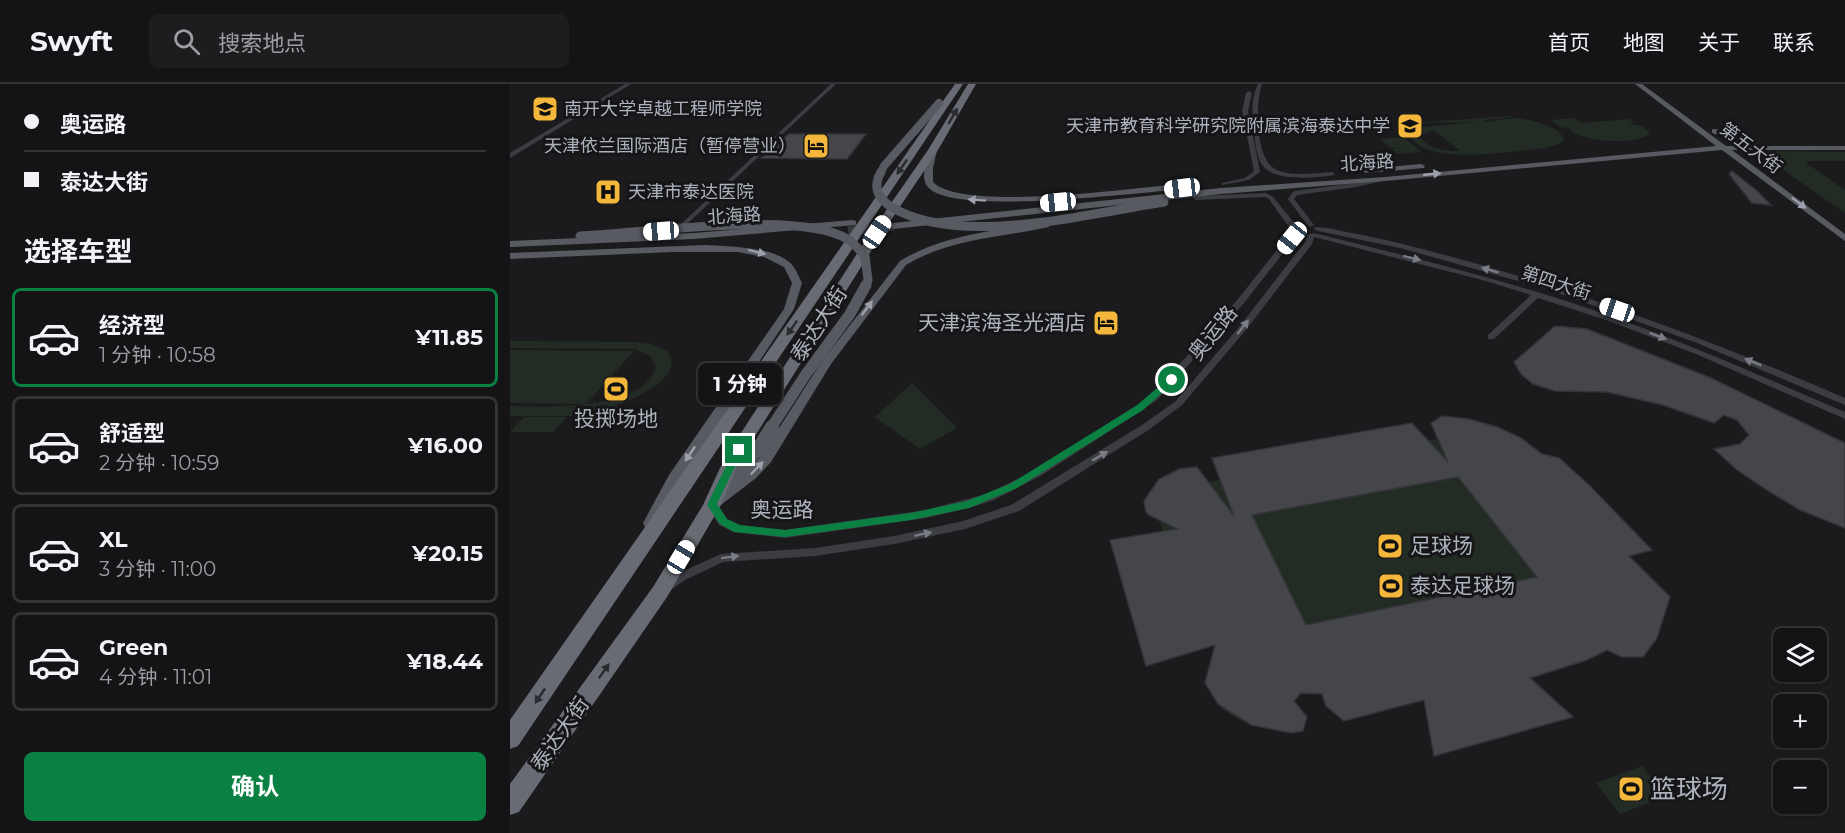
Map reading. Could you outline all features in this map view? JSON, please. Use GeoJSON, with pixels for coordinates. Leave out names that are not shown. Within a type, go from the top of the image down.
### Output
{"type":"FeatureCollection","features":[{"type":"Feature","properties":{"kind":"highway","name":"泰达大街"},"geometry":{"type":"LineString","coordinates":[[510,804],[660,592],[712,505],[728,468],[749,433],[877,232],[933,150],[960,89]]}},
{"type":"Feature","properties":{"kind":"highway","name":"泰达大街"},"geometry":{"type":"LineString","coordinates":[[510,739],[631,560],[960,89]]}},
{"type":"Feature","properties":{"kind":"main road","name":"第五大街"},"geometry":{"type":"LineString","coordinates":[[1638,84],[1701,130],[1749,156],[1845,226]]}},
{"type":"Feature","properties":{"kind":"main road","name":"第五大街"},"geometry":{"type":"LineString","coordinates":[[1651,84],[1845,238]]}},
{"type":"Feature","properties":{"kind":"main road"},"geometry":{"type":"LineString","coordinates":[[960,89],[884,166],[875,183],[878,196],[905,214],[952,224],[995,225],[1036,222],[1281,187]]}},
{"type":"Feature","properties":{"kind":"main road"},"geometry":{"type":"LineString","coordinates":[[1692,141],[1704,136],[1701,130]]}},
{"type":"Feature","properties":{"kind":"main road"},"geometry":{"type":"LineString","coordinates":[[1705,148],[1720,149],[1726,135],[1750,138]]}},
{"type":"Feature","properties":{"kind":"main road","name":"北海路"},"geometry":{"type":"LineString","coordinates":[[1762,143],[1750,138],[1723,142],[1705,148],[1385,179],[1155,197],[896,223],[1202,185],[1692,141],[1723,142],[1762,143],[1783,147],[1845,148]]}},
{"type":"Feature","properties":{"kind":"main road"},"geometry":{"type":"LineString","coordinates":[[1783,147],[1760,141],[1845,139]]}},
{"type":"Feature","properties":{"kind":"main road"},"geometry":{"type":"LineString","coordinates":[[1668,143],[1691,147],[1682,150]]}},
{"type":"Feature","properties":{"kind":"main road"},"geometry":{"type":"LineString","coordinates":[[933,150],[928,179],[932,187],[942,193],[964,199],[1003,200],[1202,185]]}},
{"type":"Feature","properties":{"kind":"main road"},"geometry":{"type":"LineString","coordinates":[[712,505],[751,475],[766,459],[826,363],[899,268],[917,254],[955,241],[1141,209],[1253,196],[1271,198]]}},
{"type":"Feature","properties":{"kind":"main road"},"geometry":{"type":"LineString","coordinates":[[510,243],[771,223],[802,226],[828,232],[849,241],[862,252],[868,263],[869,273],[865,289],[757,451],[712,505]]}},
{"type":"Feature","properties":{"kind":"main road","name":"北海路"},"geometry":{"type":"LineString","coordinates":[[510,243],[851,227],[510,254]]}},
{"type":"Feature","properties":{"kind":"main road"},"geometry":{"type":"LineString","coordinates":[[510,254],[737,249],[778,259],[797,277],[797,291],[789,309],[674,478],[631,560]]}},
{"type":"Feature","properties":{"kind":"street"},"geometry":{"type":"LineString","coordinates":[[510,154],[624,84]]}},
{"type":"Feature","properties":{"kind":"street"},"geometry":{"type":"LineString","coordinates":[[510,154],[629,84]]}},
{"type":"Feature","properties":{"kind":"street"},"geometry":{"type":"LineString","coordinates":[[683,225],[834,84]]}},
{"type":"Feature","properties":{"kind":"street"},"geometry":{"type":"LineString","coordinates":[[1224,183],[1247,179],[1257,172],[1245,111],[1252,84]]}},
{"type":"Feature","properties":{"kind":"street"},"geometry":{"type":"LineString","coordinates":[[1260,84],[1253,106],[1265,165],[1272,171],[1287,174],[1332,174]]}},
{"type":"Feature","properties":{"kind":"street"},"geometry":{"type":"LineString","coordinates":[[1313,231],[1291,199],[1295,193],[1385,179]]}},
{"type":"Feature","properties":{"kind":"street"},"geometry":{"type":"LineString","coordinates":[[1196,198],[1258,195],[1271,198],[1295,230]]}},
{"type":"Feature","properties":{"kind":"street","name":"奥运路"},"geometry":{"type":"LineString","coordinates":[[712,505],[723,522],[738,529],[785,534],[926,514],[990,497],[1038,473],[1154,398],[1241,301],[1295,230]]}},
{"type":"Feature","properties":{"kind":"street","name":"第四大街"},"geometry":{"type":"LineString","coordinates":[[1295,230],[1313,231],[1418,250],[1561,291],[1709,344],[1845,402]]}},
{"type":"Feature","properties":{"kind":"street","name":"奥运路"},"geometry":{"type":"LineString","coordinates":[[660,592],[681,577],[721,558],[815,552],[894,540],[965,525],[1015,508],[1146,427],[1179,403],[1242,329],[1309,242],[1313,231]]}},
{"type":"Feature","properties":{"kind":"street","name":"第四大街"},"geometry":{"type":"LineString","coordinates":[[1313,231],[1461,271],[1553,299],[1699,352],[1845,416]]}},
{"type":"Feature","properties":{"kind":"street"},"geometry":{"type":"LineString","coordinates":[[1553,299],[1561,291]]}},
{"type":"Feature","properties":{"kind":"street"},"geometry":{"type":"LineString","coordinates":[[1491,337],[1537,294]]}},
{"type":"Feature","properties":{"kind":"street"},"geometry":{"type":"LineString","coordinates":[[1699,352],[1709,344]]}},
{"type":"Feature","properties":{"kind":"street"},"geometry":{"type":"LineString","coordinates":[[1766,381],[1778,372]]}},
{"type":"Feature","properties":{"kind":"shaded area"},"geometry":{"type":"Polygon","coordinates":[[[1510,116],[1513,117],[1485,120],[1486,122],[1521,118],[1541,123],[1558,132],[1564,140],[1546,148],[1495,154],[1436,152],[1421,147],[1411,138],[1414,131],[1411,128],[1477,122],[1413,123],[1510,116]],[[1433,130],[1422,135],[1424,142],[1433,147],[1449,151],[1459,150],[1433,130]]]}},
{"type":"Feature","properties":{"kind":"shaded area"},"geometry":{"type":"Polygon","coordinates":[[[1573,118],[1581,123],[1630,119],[1635,122],[1628,123],[1643,127],[1650,133],[1634,140],[1599,140],[1578,135],[1571,131],[1571,127],[1562,128],[1551,120],[1573,118]]]}},
{"type":"Feature","properties":{"kind":"shaded area"},"geometry":{"type":"Polygon","coordinates":[[[1403,137],[1421,152],[1397,154],[1392,149],[1405,147],[1391,148],[1380,139],[1403,137]]]}},
{"type":"Feature","properties":{"kind":"shaded area"},"geometry":{"type":"Polygon","coordinates":[[[1768,151],[1845,152],[1845,161],[1808,161],[1806,163],[1845,190],[1845,213],[1762,155],[1768,151]]]}},
{"type":"Feature","properties":{"kind":"shaded area"},"geometry":{"type":"Polygon","coordinates":[[[510,341],[637,342],[651,344],[667,351],[672,360],[665,378],[656,386],[615,406],[625,407],[617,416],[510,416],[510,406],[568,406],[615,399],[634,391],[648,381],[656,366],[650,356],[635,349],[510,348],[510,341]]]}},
{"type":"Feature","properties":{"kind":"shaded area"},"geometry":{"type":"Polygon","coordinates":[[[510,350],[634,351],[586,404],[510,403],[510,350]]]}},
{"type":"Feature","properties":{"kind":"shaded area"},"geometry":{"type":"Polygon","coordinates":[[[912,383],[957,428],[920,449],[875,417],[912,383]]]}},
{"type":"Feature","properties":{"kind":"shaded area","name":"泰达足球场"},"geometry":{"type":"Polygon","coordinates":[[[1442,416],[1542,454],[1559,458],[1589,485],[1652,550],[1629,556],[1670,597],[1657,638],[1643,657],[1622,657],[1606,650],[1530,677],[1573,717],[1434,756],[1424,700],[1344,721],[1326,706],[1322,694],[1301,693],[1294,702],[1307,717],[1303,731],[1281,731],[1257,726],[1234,717],[1217,703],[1205,683],[1212,656],[1232,649],[1227,641],[1146,666],[1110,540],[1162,531],[1160,520],[1146,512],[1144,501],[1166,475],[1179,468],[1197,467],[1206,482],[1220,480],[1212,458],[1412,423],[1428,440],[1438,439],[1441,436],[1435,432],[1431,423],[1442,416]]]}},
{"type":"Feature","properties":{"kind":"shaded area"},"geometry":{"type":"Polygon","coordinates":[[[524,417],[567,417],[553,432],[510,432],[524,417]]]}},
{"type":"Feature","properties":{"kind":"shaded area","name":"篮球场"},"geometry":{"type":"Polygon","coordinates":[[[1642,766],[1667,796],[1620,814],[1596,783],[1642,766]]]}},
{"type":"Feature","properties":{"kind":"building","name":"天津依兰国际酒店（暂停营业）"},"geometry":{"type":"Polygon","coordinates":[[[789,134],[866,134],[847,159],[761,158],[789,134]]]}},
{"type":"Feature","properties":{"kind":"building"},"geometry":{"type":"Polygon","coordinates":[[[1732,171],[1771,205],[1752,203],[1729,174],[1732,171]]]}},
{"type":"Feature","properties":{"kind":"building"},"geometry":{"type":"Polygon","coordinates":[[[1555,326],[1587,329],[1711,378],[1845,443],[1845,528],[1800,510],[1737,470],[1714,449],[1740,444],[1749,435],[1737,420],[1724,415],[1714,423],[1663,405],[1607,392],[1555,391],[1533,384],[1521,374],[1514,362],[1555,326]]]}},
{"type":"Feature","properties":{"kind":"building","name":"泰达足球场"},"geometry":{"type":"Polygon","coordinates":[[[1442,416],[1469,419],[1497,427],[1521,438],[1542,454],[1559,458],[1589,485],[1652,550],[1629,556],[1670,597],[1657,638],[1643,657],[1622,657],[1607,650],[1587,660],[1530,678],[1573,717],[1434,756],[1424,700],[1344,721],[1326,706],[1322,694],[1301,693],[1294,701],[1307,717],[1303,731],[1292,733],[1251,725],[1218,704],[1205,683],[1215,645],[1146,666],[1110,540],[1177,529],[1146,512],[1144,501],[1159,479],[1180,469],[1197,467],[1234,516],[1212,458],[1412,423],[1448,462],[1431,423],[1442,416]],[[1458,477],[1252,515],[1306,625],[1537,577],[1458,477]]]}},
{"type":"Feature","properties":{"kind":"tunnel"},"geometry":{"type":"LineString","coordinates":[[848,231],[893,226]]}},
{"type":"Feature","properties":{"kind":"place","name":"南开大学卓越工程师学院"},"geometry":{"type":"Point","coordinates":[545,109]}},
{"type":"Feature","properties":{"kind":"place","name":"天津市教育科学研究院附属滨海泰达中学"},"geometry":{"type":"Point","coordinates":[1410,126]}},
{"type":"Feature","properties":{"kind":"place","name":"天津依兰国际酒店（暂停营业）"},"geometry":{"type":"Point","coordinates":[816,146]}},
{"type":"Feature","properties":{"kind":"place","name":"天津市泰达医院"},"geometry":{"type":"Point","coordinates":[608,192]}},
{"type":"Feature","properties":{"kind":"place","name":"天津滨海圣光酒店"},"geometry":{"type":"Point","coordinates":[1106,323]}},
{"type":"Feature","properties":{"kind":"place","name":"投掷场地"},"geometry":{"type":"Point","coordinates":[616,389]}},
{"type":"Feature","properties":{"kind":"place","name":"足球场"},"geometry":{"type":"Point","coordinates":[1390,546]}},
{"type":"Feature","properties":{"kind":"place","name":"泰达足球场"},"geometry":{"type":"Point","coordinates":[1391,586]}},
{"type":"Feature","properties":{"kind":"place","name":"篮球场"},"geometry":{"type":"Point","coordinates":[1631,789]}},
{"type":"Feature","properties":{"kind":"route"},"geometry":{"type":"LineString","coordinates":[[739,450],[728,468],[712,505],[723,522],[738,529],[785,534],[926,514],[990,497],[1038,473],[1154,398],[1172,380]]}}]}
